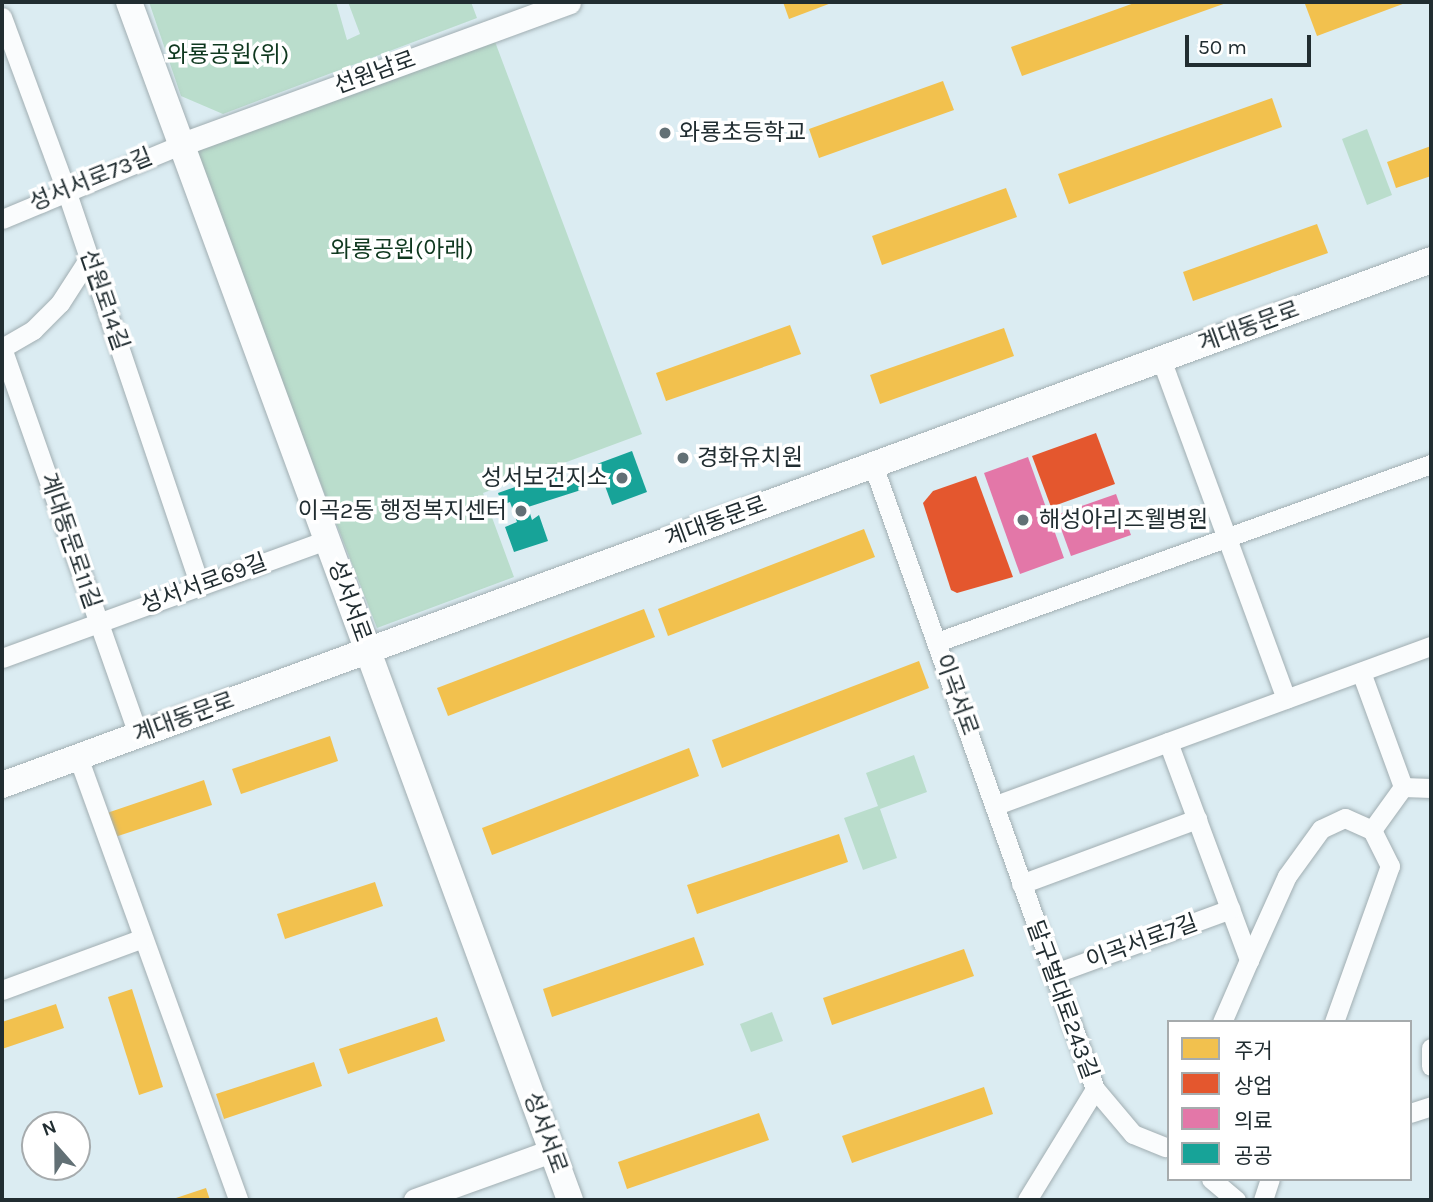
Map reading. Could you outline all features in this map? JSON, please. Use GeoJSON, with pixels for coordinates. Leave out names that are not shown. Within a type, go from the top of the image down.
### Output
{"type":"FeatureCollection","features":[{"type":"Feature","properties":{"kind":"main road","name":"성서서로"},"geometry":{"type":"LineString","coordinates":[[129,2],[570,1200]]}},
{"type":"Feature","properties":{"kind":"main road","name":"계대동문로"},"geometry":{"type":"LineString","coordinates":[[2,785],[1431,260]]}},
{"type":"Feature","properties":{"kind":"street","name":"선원남로"},"geometry":{"type":"LineString","coordinates":[[182,144],[569,2]]}},
{"type":"Feature","properties":{"kind":"street","name":"선원로14길"},"geometry":{"type":"LineString","coordinates":[[3,26],[66,190],[200,586]]}},
{"type":"Feature","properties":{"kind":"street","name":"성서서로73길"},"geometry":{"type":"LineString","coordinates":[[5,210],[66,190],[182,144]]}},
{"type":"Feature","properties":{"kind":"street"},"geometry":{"type":"LineString","coordinates":[[2,348],[33,330],[51,312],[89,258]]}},
{"type":"Feature","properties":{"kind":"street","name":"계대동문로11길"},"geometry":{"type":"LineString","coordinates":[[2,348],[138,735]]}},
{"type":"Feature","properties":{"kind":"street"},"geometry":{"type":"LineString","coordinates":[[1161,359],[1286,699]]}},
{"type":"Feature","properties":{"kind":"street","name":"이곡서로"},"geometry":{"type":"LineString","coordinates":[[1001,829],[996,805],[937,642],[1431,464]]}},
{"type":"Feature","properties":{"kind":"street"},"geometry":{"type":"LineString","coordinates":[[873,465],[937,642]]}},
{"type":"Feature","properties":{"kind":"street","name":"성서서로69길"},"geometry":{"type":"LineString","coordinates":[[2,658],[327,540]]}},
{"type":"Feature","properties":{"kind":"street"},"geometry":{"type":"LineString","coordinates":[[996,805],[1431,646]]}},
{"type":"Feature","properties":{"kind":"street"},"geometry":{"type":"LineString","coordinates":[[1361,671],[1403,787]]}},
{"type":"Feature","properties":{"kind":"street"},"geometry":{"type":"LineString","coordinates":[[1168,742],[1250,960]]}},
{"type":"Feature","properties":{"kind":"street"},"geometry":{"type":"LineString","coordinates":[[78,757],[238,1200]]}},
{"type":"Feature","properties":{"kind":"street"},"geometry":{"type":"LineString","coordinates":[[1403,787],[1431,788]]}},
{"type":"Feature","properties":{"kind":"street"},"geometry":{"type":"LineString","coordinates":[[1371,830],[1403,787]]}},
{"type":"Feature","properties":{"kind":"street"},"geometry":{"type":"LineString","coordinates":[[1223,1020],[1287,876],[1321,829],[1346,818],[1371,830],[1390,866],[1336,1020]]}},
{"type":"Feature","properties":{"kind":"street"},"geometry":{"type":"LineString","coordinates":[[1021,884],[1197,819]]}},
{"type":"Feature","properties":{"kind":"street","name":"달구벌대로243길"},"geometry":{"type":"LineString","coordinates":[[1001,829],[1095,1089],[1027,1200]]}},
{"type":"Feature","properties":{"kind":"street","name":"이곡서로7길"},"geometry":{"type":"LineString","coordinates":[[1053,974],[1231,909]]}},
{"type":"Feature","properties":{"kind":"street"},"geometry":{"type":"LineString","coordinates":[[2,990],[143,938]]}},
{"type":"Feature","properties":{"kind":"street"},"geometry":{"type":"LineString","coordinates":[[1431,1048],[1431,1066]]}},
{"type":"Feature","properties":{"kind":"street"},"geometry":{"type":"LineString","coordinates":[[1095,1089],[1133,1134],[1167,1146]]}},
{"type":"Feature","properties":{"kind":"street"},"geometry":{"type":"LineString","coordinates":[[1412,1112],[1431,1106]]}},
{"type":"Feature","properties":{"kind":"street"},"geometry":{"type":"LineString","coordinates":[[415,1200],[551,1151]]}},
{"type":"Feature","properties":{"kind":"street"},"geometry":{"type":"LineString","coordinates":[[1213,1181],[1236,1200]]}},
{"type":"Feature","properties":{"kind":"street"},"geometry":{"type":"LineString","coordinates":[[1263,1200],[1269,1181]]}},
{"type":"Feature","properties":{"kind":"green space","name":"와룡공원(위)"},"geometry":{"type":"Polygon","coordinates":[[[149,2],[336,2],[347,40],[360,34],[348,2],[471,2],[477,18],[223,114],[181,96],[149,2]]]}},
{"type":"Feature","properties":{"kind":"green space","name":"와룡공원(아래)"},"geometry":{"type":"Polygon","coordinates":[[[494,39],[642,434],[483,493],[514,577],[377,628],[192,153],[494,39]]]}},
{"type":"Feature","properties":{"kind":"green space"},"geometry":{"type":"Polygon","coordinates":[[[1367,129],[1392,195],[1367,205],[1342,139],[1367,129]]]}},
{"type":"Feature","properties":{"kind":"green space"},"geometry":{"type":"Polygon","coordinates":[[[914,755],[927,792],[880,809],[897,858],[863,870],[844,818],[878,806],[866,773],[914,755]]]}},
{"type":"Feature","properties":{"kind":"green space"},"geometry":{"type":"Polygon","coordinates":[[[772,1012],[783,1041],[751,1052],[740,1024],[772,1012]]]}},
{"type":"Feature","properties":{"kind":"building: 주거"},"geometry":{"type":"Polygon","coordinates":[[[783,2],[834,2],[789,19],[783,2]]]}},
{"type":"Feature","properties":{"kind":"building: 주거"},"geometry":{"type":"Polygon","coordinates":[[[1137,2],[1229,2],[1022,76],[1011,47],[1137,2]]]}},
{"type":"Feature","properties":{"kind":"building: 주거"},"geometry":{"type":"Polygon","coordinates":[[[1408,2],[1317,36],[1305,4],[1408,2]]]}},
{"type":"Feature","properties":{"kind":"building: 주거"},"geometry":{"type":"Polygon","coordinates":[[[943,81],[954,110],[819,158],[809,129],[943,81]]]}},
{"type":"Feature","properties":{"kind":"building: 주거"},"geometry":{"type":"Polygon","coordinates":[[[1272,98],[1282,127],[1069,204],[1058,174],[1272,98]]]}},
{"type":"Feature","properties":{"kind":"building: 주거"},"geometry":{"type":"Polygon","coordinates":[[[1431,146],[1431,176],[1396,188],[1387,162],[1431,146]]]}},
{"type":"Feature","properties":{"kind":"building: 주거"},"geometry":{"type":"Polygon","coordinates":[[[1006,188],[1017,217],[882,265],[872,236],[1006,188]]]}},
{"type":"Feature","properties":{"kind":"building: 주거"},"geometry":{"type":"Polygon","coordinates":[[[1317,224],[1328,253],[1193,301],[1183,272],[1317,224]]]}},
{"type":"Feature","properties":{"kind":"building: 주거"},"geometry":{"type":"Polygon","coordinates":[[[790,325],[801,354],[666,401],[656,373],[790,325]]]}},
{"type":"Feature","properties":{"kind":"building: 주거"},"geometry":{"type":"Polygon","coordinates":[[[1004,328],[1014,356],[880,404],[870,375],[1004,328]]]}},
{"type":"Feature","properties":{"kind":"building: 주거"},"geometry":{"type":"Polygon","coordinates":[[[864,529],[875,557],[668,636],[658,609],[864,529]]]}},
{"type":"Feature","properties":{"kind":"building: 주거"},"geometry":{"type":"Polygon","coordinates":[[[644,609],[655,637],[448,716],[437,688],[644,609]]]}},
{"type":"Feature","properties":{"kind":"building: 주거"},"geometry":{"type":"Polygon","coordinates":[[[919,661],[929,688],[722,768],[712,740],[919,661]]]}},
{"type":"Feature","properties":{"kind":"building: 주거"},"geometry":{"type":"Polygon","coordinates":[[[330,736],[338,761],[241,794],[232,769],[330,736]]]}},
{"type":"Feature","properties":{"kind":"building: 주거"},"geometry":{"type":"Polygon","coordinates":[[[689,748],[699,776],[492,855],[482,828],[689,748]]]}},
{"type":"Feature","properties":{"kind":"building: 주거"},"geometry":{"type":"Polygon","coordinates":[[[204,780],[212,805],[115,837],[107,813],[204,780]]]}},
{"type":"Feature","properties":{"kind":"building: 주거"},"geometry":{"type":"Polygon","coordinates":[[[839,834],[848,862],[697,914],[687,885],[839,834]]]}},
{"type":"Feature","properties":{"kind":"building: 주거"},"geometry":{"type":"Polygon","coordinates":[[[375,882],[383,906],[285,939],[277,914],[375,882]]]}},
{"type":"Feature","properties":{"kind":"building: 주거"},"geometry":{"type":"Polygon","coordinates":[[[694,937],[704,965],[552,1017],[543,989],[694,937]]]}},
{"type":"Feature","properties":{"kind":"building: 주거"},"geometry":{"type":"Polygon","coordinates":[[[964,949],[974,976],[832,1025],[823,998],[964,949]]]}},
{"type":"Feature","properties":{"kind":"building: 주거"},"geometry":{"type":"Polygon","coordinates":[[[132,989],[163,1087],[139,1095],[108,997],[132,989]]]}},
{"type":"Feature","properties":{"kind":"building: 주거"},"geometry":{"type":"Polygon","coordinates":[[[56,1004],[64,1028],[2,1049],[2,1022],[56,1004]]]}},
{"type":"Feature","properties":{"kind":"building: 주거"},"geometry":{"type":"Polygon","coordinates":[[[437,1017],[445,1041],[348,1074],[339,1049],[437,1017]]]}},
{"type":"Feature","properties":{"kind":"building: 주거"},"geometry":{"type":"Polygon","coordinates":[[[314,1062],[322,1086],[224,1119],[216,1094],[314,1062]]]}},
{"type":"Feature","properties":{"kind":"building: 주거"},"geometry":{"type":"Polygon","coordinates":[[[984,1087],[993,1114],[852,1163],[842,1136],[984,1087]]]}},
{"type":"Feature","properties":{"kind":"building: 주거"},"geometry":{"type":"Polygon","coordinates":[[[759,1113],[769,1140],[627,1189],[618,1162],[759,1113]]]}},
{"type":"Feature","properties":{"kind":"building: 주거"},"geometry":{"type":"Polygon","coordinates":[[[206,1188],[210,1200],[170,1200],[206,1188]]]}},
{"type":"Feature","properties":{"kind":"building: 상업"},"geometry":{"type":"Polygon","coordinates":[[[1096,433],[1115,484],[1051,507],[1032,456],[1096,433]]]}},
{"type":"Feature","properties":{"kind":"building: 상업"},"geometry":{"type":"Polygon","coordinates":[[[976,476],[1013,577],[957,593],[951,590],[923,503],[933,491],[976,476]]]}},
{"type":"Feature","properties":{"kind":"building: 의료"},"geometry":{"type":"Polygon","coordinates":[[[1028,457],[1064,558],[1020,574],[984,473],[1028,457]]]}},
{"type":"Feature","properties":{"kind":"building: 의료"},"geometry":{"type":"Polygon","coordinates":[[[1116,494],[1131,535],[1071,556],[1056,515],[1116,494]]]}},
{"type":"Feature","properties":{"kind":"building: 공공","name":"성서보건지소"},"geometry":{"type":"Polygon","coordinates":[[[632,451],[647,492],[612,505],[597,464],[632,451]]]}},
{"type":"Feature","properties":{"kind":"building: 공공","name":"이곡2동 행정복지센터"},"geometry":{"type":"Polygon","coordinates":[[[559,472],[563,485],[578,479],[581,490],[528,507],[532,520],[539,515],[548,541],[514,552],[505,527],[517,522],[510,502],[502,505],[498,493],[559,472]]]}},
{"type":"Feature","properties":{"kind":"place","name":"와룡초등학교"},"geometry":{"type":"Point","coordinates":[665,133]}},
{"type":"Feature","properties":{"kind":"place","name":"경화유치원"},"geometry":{"type":"Point","coordinates":[683,458]}},
{"type":"Feature","properties":{"kind":"place","name":"성서보건지소"},"geometry":{"type":"Point","coordinates":[622,478]}},
{"type":"Feature","properties":{"kind":"place","name":"이곡2동 행정복지센터"},"geometry":{"type":"Point","coordinates":[521,511]}},
{"type":"Feature","properties":{"kind":"place","name":"해성아리즈웰병원"},"geometry":{"type":"Point","coordinates":[1023,520]}}]}
